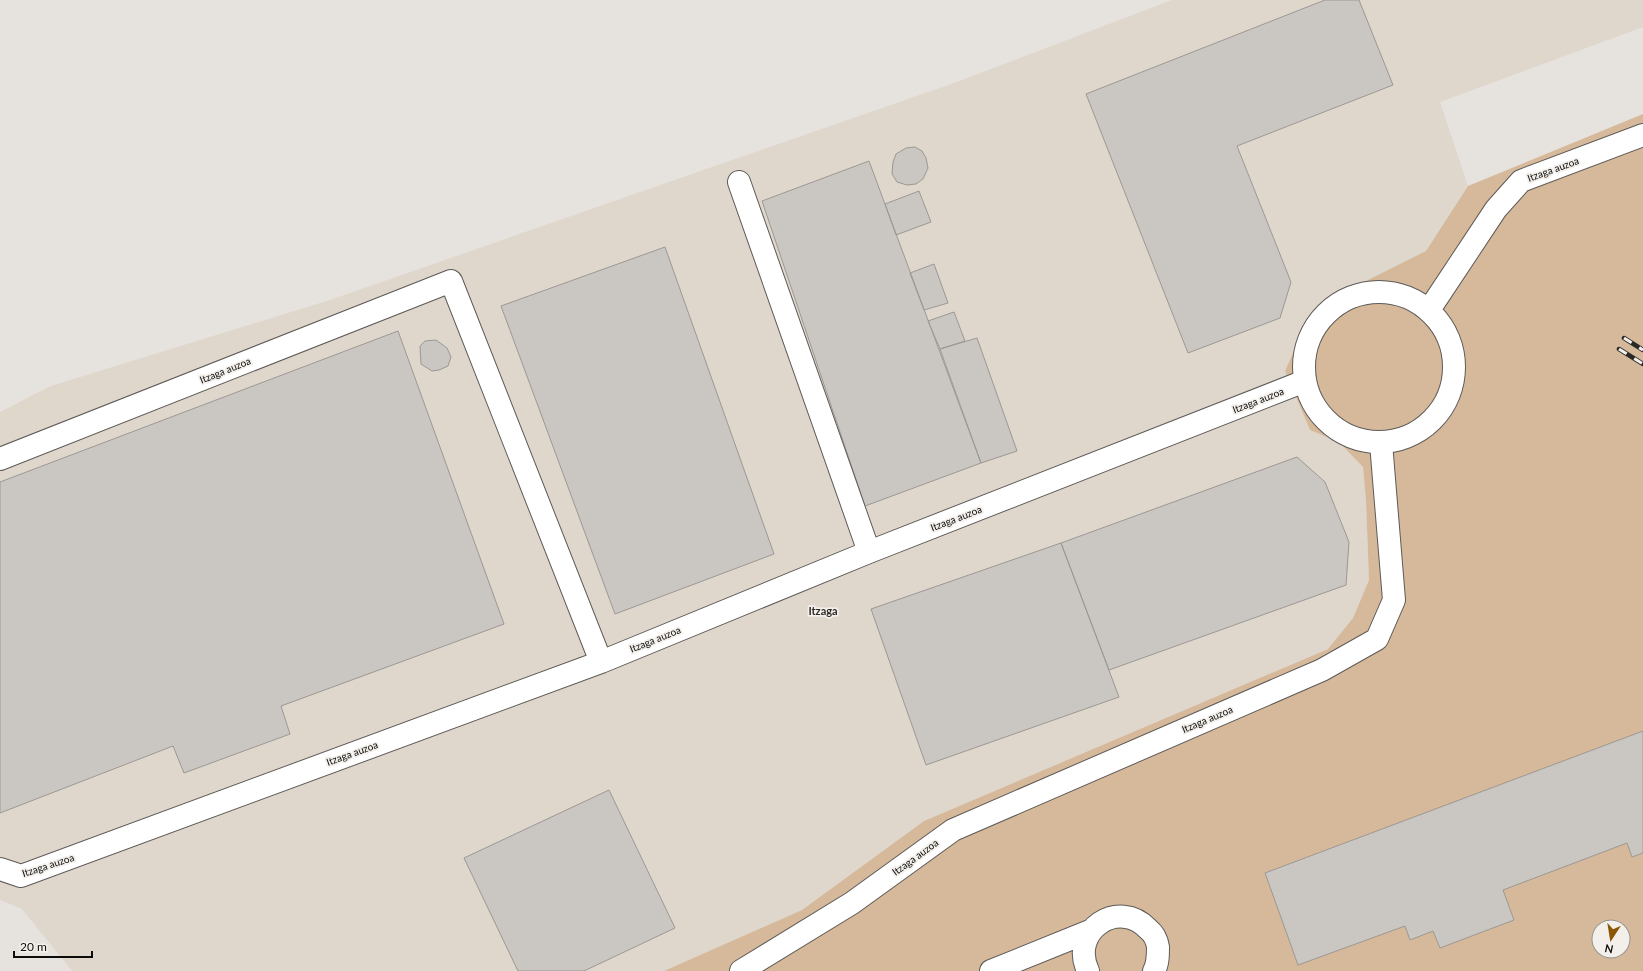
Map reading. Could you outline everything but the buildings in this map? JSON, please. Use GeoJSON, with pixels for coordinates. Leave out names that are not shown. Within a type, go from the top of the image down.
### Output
{"type":"FeatureCollection","features":[{"type":"Feature","properties":{"kind":"street","name":"Itzaga auzoa"},"geometry":{"type":"LineString","coordinates":[[1430,310],[1496,209],[1521,181],[1643,135]]}},
{"type":"Feature","properties":{"kind":"street"},"geometry":{"type":"LineString","coordinates":[[739,182],[869,552]]}},
{"type":"Feature","properties":{"kind":"street","name":"Itzaga auzoa"},"geometry":{"type":"LineString","coordinates":[[0,460],[451,281],[601,662]]}},
{"type":"Feature","properties":{"kind":"street"},"geometry":{"type":"LineString","coordinates":[[1387,292],[1410,298],[1430,310],[1446,331],[1454,355],[1454,381],[1445,405],[1429,425],[1406,438],[1381,443],[1360,440],[1340,432],[1324,418],[1312,401],[1305,381],[1304,358],[1311,336],[1324,316],[1342,302],[1364,293],[1387,292]]}},
{"type":"Feature","properties":{"kind":"street","name":"Itzaga auzoa"},"geometry":{"type":"LineString","coordinates":[[0,869],[22,876],[601,662],[869,552],[1305,381]]}},
{"type":"Feature","properties":{"kind":"street","name":"Itzaga auzoa"},"geometry":{"type":"LineString","coordinates":[[741,971],[852,902],[953,830],[1322,670],[1377,639],[1394,600],[1381,443]]}},
{"type":"Feature","properties":{"kind":"street"},"geometry":{"type":"LineString","coordinates":[[991,971],[1090,931],[1108,919],[1120,917],[1132,918],[1144,924],[1152,933],[1157,944],[1158,957],[1154,971]]}},
{"type":"Feature","properties":{"kind":"street"},"geometry":{"type":"LineString","coordinates":[[1088,971],[1084,958],[1084,946],[1090,931]]}},
{"type":"Feature","properties":{"kind":"shaded area"},"geometry":{"type":"Polygon","coordinates":[[[1172,0],[1643,0],[1643,27],[1440,102],[1468,186],[1426,251],[1324,302],[1309,317],[1285,371],[1310,430],[1339,442],[1363,467],[1366,501],[1369,580],[1353,618],[1328,649],[924,821],[802,910],[664,971],[72,971],[22,909],[0,900],[0,412],[51,386],[330,300],[957,82],[1172,0]]]}},
{"type":"Feature","properties":{"kind":"shaded area"},"geometry":{"type":"Polygon","coordinates":[[[1643,114],[1643,971],[664,971],[802,910],[924,821],[1328,649],[1353,618],[1369,580],[1363,467],[1339,442],[1310,430],[1285,371],[1309,317],[1324,302],[1426,251],[1468,186],[1643,114]]]}},
{"type":"Feature","properties":{"kind":"railway"},"geometry":{"type":"LineString","coordinates":[[1624,338],[1643,350]]}},
{"type":"Feature","properties":{"kind":"railway"},"geometry":{"type":"LineString","coordinates":[[1619,349],[1643,364]]}},
{"type":"Feature","properties":{"kind":"district","name":"Itzaga"},"geometry":{"type":"Point","coordinates":[823,611]}}]}
